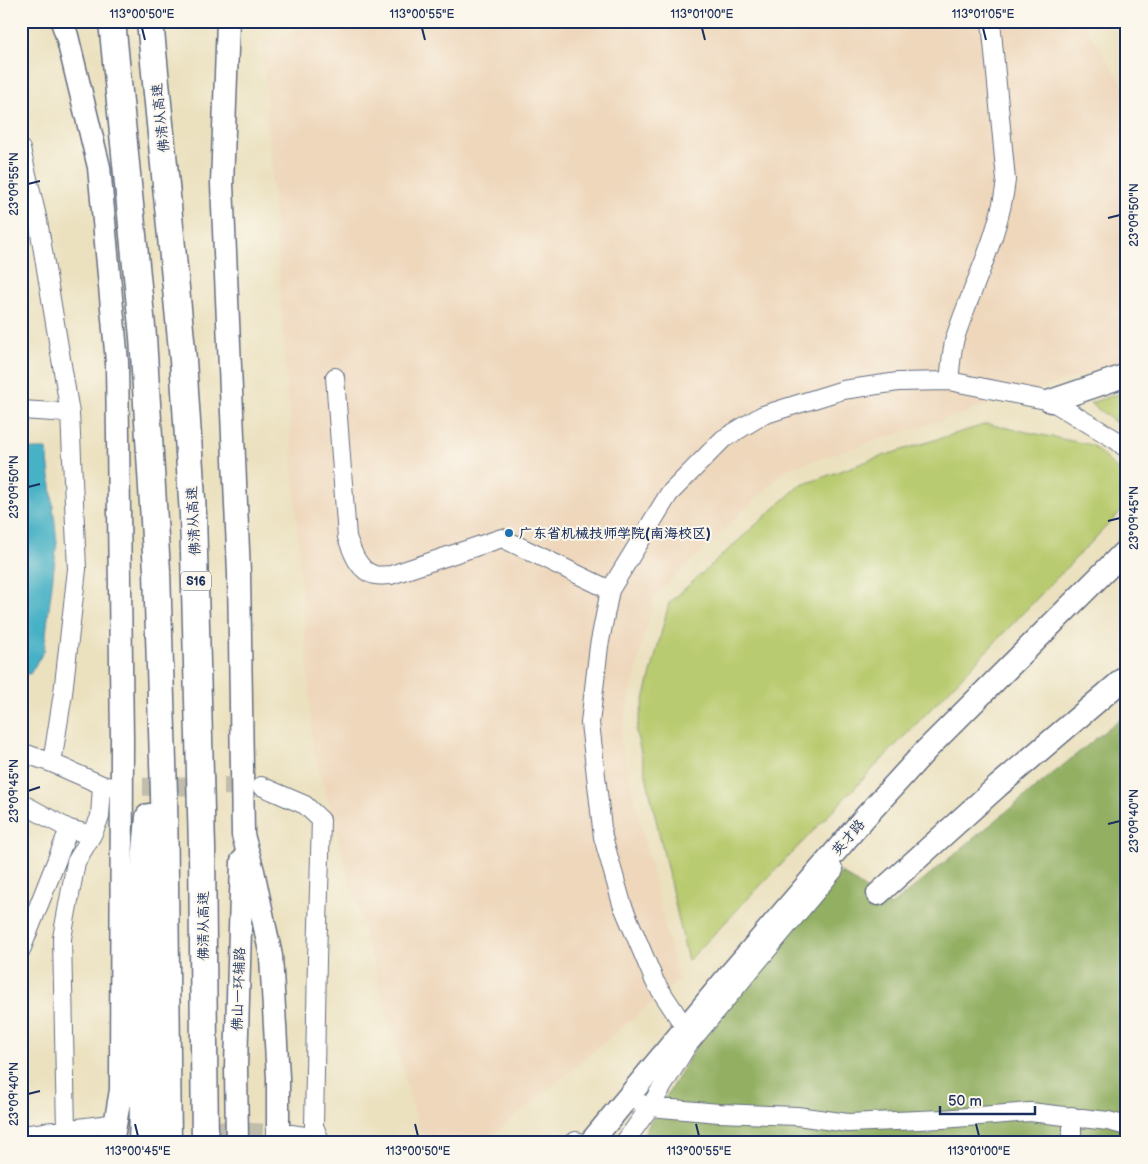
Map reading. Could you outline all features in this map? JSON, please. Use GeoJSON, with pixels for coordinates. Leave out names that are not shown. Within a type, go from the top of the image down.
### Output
{"type":"FeatureCollection","features":[{"type":"Feature","properties":{"kind":"highway"},"geometry":{"type":"LineString","coordinates":[[112,21],[143,337],[158,571],[162,707],[168,1143]]}},
{"type":"Feature","properties":{"kind":"highway","name":"佛清从高速"},"geometry":{"type":"LineString","coordinates":[[150,21],[182,351],[194,515],[202,848],[205,1143]]}},
{"type":"Feature","properties":{"kind":"highway"},"geometry":{"type":"LineString","coordinates":[[142,1143],[144,1102],[142,995],[144,880],[162,707]]}},
{"type":"Feature","properties":{"kind":"main road"},"geometry":{"type":"LineString","coordinates":[[62,21],[99,167],[117,362],[122,738],[121,1090],[111,1133]]}},
{"type":"Feature","properties":{"kind":"main road"},"geometry":{"type":"LineString","coordinates":[[228,21],[222,184],[239,573],[243,835],[253,871],[271,956],[278,1078],[284,1138]]}},
{"type":"Feature","properties":{"kind":"main road"},"geometry":{"type":"LineString","coordinates":[[1050,401],[1127,375]]}},
{"type":"Feature","properties":{"kind":"main road","name":"英才路"},"geometry":{"type":"LineString","coordinates":[[590,1143],[809,882],[927,749],[1127,549]]}},
{"type":"Feature","properties":{"kind":"main road"},"geometry":{"type":"LineString","coordinates":[[878,894],[990,792],[1127,676]]}},
{"type":"Feature","properties":{"kind":"main road","name":"佛山一环辅路"},"geometry":{"type":"LineString","coordinates":[[237,1143],[236,1067],[243,835]]}},
{"type":"Feature","properties":{"kind":"street"},"geometry":{"type":"LineString","coordinates":[[949,381],[954,341],[998,221],[1004,198],[1006,180],[991,21]]}},
{"type":"Feature","properties":{"kind":"street"},"geometry":{"type":"LineString","coordinates":[[21,149],[38,221],[70,413],[77,569],[63,693],[52,763]]}},
{"type":"Feature","properties":{"kind":"street"},"geometry":{"type":"LineString","coordinates":[[335,377],[347,537],[354,555],[364,569],[375,575],[391,575],[502,538],[610,590]]}},
{"type":"Feature","properties":{"kind":"street"},"geometry":{"type":"LineString","coordinates":[[686,1029],[655,982],[622,904],[603,837],[590,723],[599,646],[610,590],[669,494],[723,439],[763,415],[843,390],[898,382],[949,381],[1050,401],[1116,440],[1127,449]]}},
{"type":"Feature","properties":{"kind":"street"},"geometry":{"type":"LineString","coordinates":[[21,410],[70,413]]}},
{"type":"Feature","properties":{"kind":"street","name":"英才路"},"geometry":{"type":"LineString","coordinates":[[624,1143],[650,1108],[687,1046],[837,867],[944,743],[1024,660],[1127,559]]}},
{"type":"Feature","properties":{"kind":"street"},"geometry":{"type":"LineString","coordinates":[[21,752],[109,786],[92,835],[76,862],[62,938],[70,1136]]}},
{"type":"Feature","properties":{"kind":"street"},"geometry":{"type":"LineString","coordinates":[[261,786],[305,805],[322,820],[314,1126],[320,1140],[284,1138]]}},
{"type":"Feature","properties":{"kind":"street"},"geometry":{"type":"LineString","coordinates":[[21,803],[69,829],[92,835]]}},
{"type":"Feature","properties":{"kind":"street"},"geometry":{"type":"LineString","coordinates":[[21,950],[69,829]]}},
{"type":"Feature","properties":{"kind":"street"},"geometry":{"type":"LineString","coordinates":[[628,1098],[650,1108],[798,1116],[848,1123],[1030,1112],[1108,1121],[1127,1126]]}},
{"type":"Feature","properties":{"kind":"street"},"geometry":{"type":"LineString","coordinates":[[1072,1116],[1072,1143]]}},
{"type":"Feature","properties":{"kind":"street"},"geometry":{"type":"LineString","coordinates":[[21,1135],[70,1136],[111,1133]]}},
{"type":"Feature","properties":{"kind":"street"},"geometry":{"type":"LineString","coordinates":[[572,1143],[576,1141],[582,1143]]}},
{"type":"Feature","properties":{"kind":"shaded area","name":"广东省机械技师学院(南海校区)"},"geometry":{"type":"Polygon","coordinates":[[[336,21],[1081,21],[1127,90],[1127,361],[787,469],[654,597],[620,739],[678,981],[484,1143],[423,1143],[313,748],[262,39],[336,21]]]}},
{"type":"Feature","properties":{"kind":"green space"},"geometry":{"type":"Polygon","coordinates":[[[1127,391],[1127,431],[1090,403],[1127,391]]]}},
{"type":"Feature","properties":{"kind":"green space"},"geometry":{"type":"Polygon","coordinates":[[[987,424],[1092,445],[1127,479],[1127,505],[688,961],[636,731],[669,603],[799,486],[876,458],[987,424]]]}},
{"type":"Feature","properties":{"kind":"green space"},"geometry":{"type":"Polygon","coordinates":[[[1127,713],[1127,1143],[638,1143],[700,1040],[841,872],[891,906],[1127,713]]]}},
{"type":"Feature","properties":{"kind":"water"},"geometry":{"type":"Polygon","coordinates":[[[21,449],[47,449],[57,542],[44,651],[30,674],[21,673],[21,449]]]}},
{"type":"Feature","properties":{"kind":"tunnel"},"geometry":{"type":"LineString","coordinates":[[116,787],[255,786]]}},
{"type":"Feature","properties":{"kind":"tunnel"},"geometry":{"type":"LineString","coordinates":[[110,1124],[289,1134]]}},
{"type":"Feature","properties":{"kind":"place","name":"广东省机械技师学院(南海校区)"},"geometry":{"type":"Point","coordinates":[509,533]}}]}
